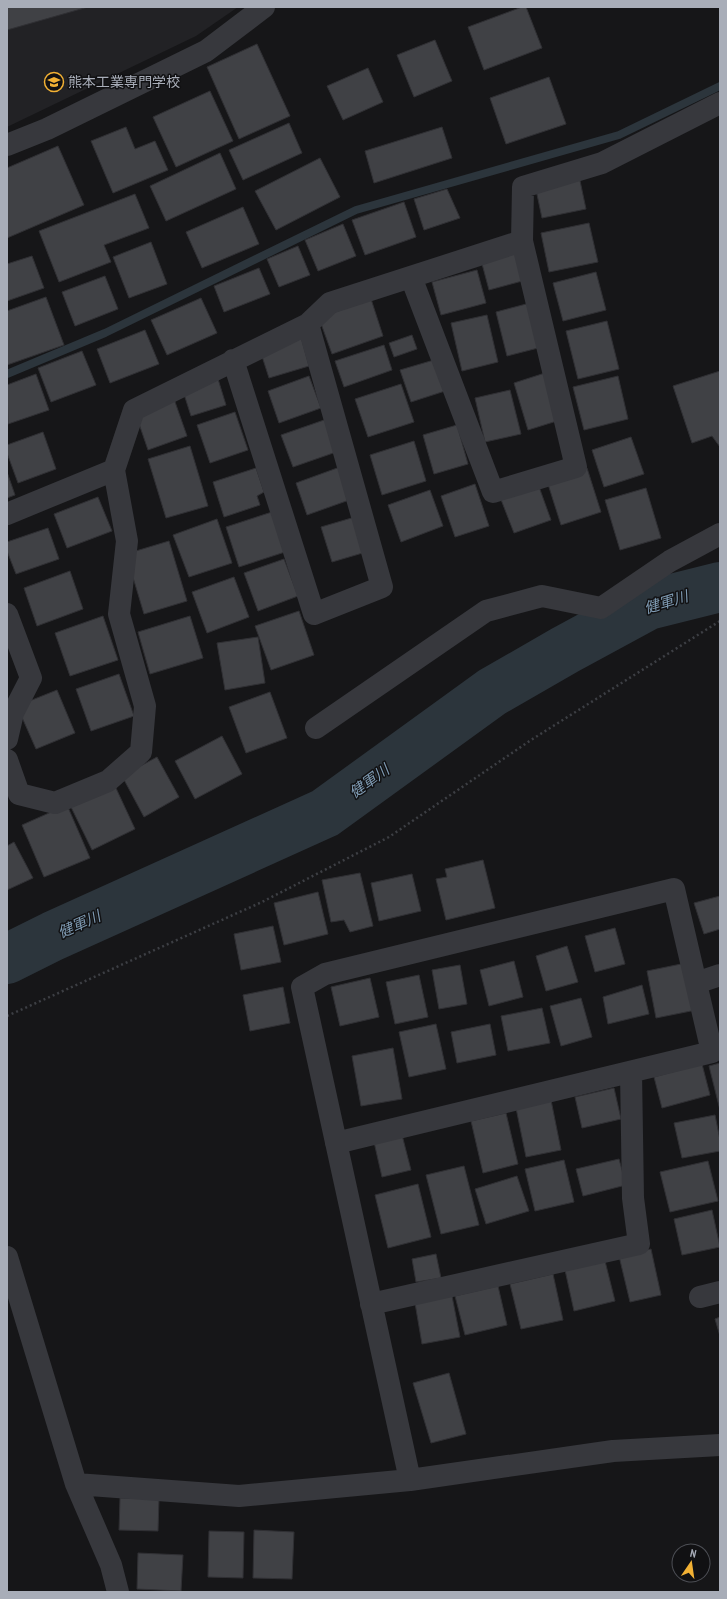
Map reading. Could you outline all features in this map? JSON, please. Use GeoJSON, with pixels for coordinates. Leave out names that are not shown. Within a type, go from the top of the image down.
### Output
{"type":"FeatureCollection","features":[{"type":"Feature","properties":{"kind":"street"},"geometry":{"type":"LineString","coordinates":[[7,145],[47,129],[206,51],[264,7]]}},
{"type":"Feature","properties":{"kind":"street"},"geometry":{"type":"LineString","coordinates":[[411,277],[493,492],[576,467],[522,241],[523,187],[602,163],[720,103]]}},
{"type":"Feature","properties":{"kind":"street"},"geometry":{"type":"LineString","coordinates":[[7,760],[19,794],[55,804],[108,781],[141,752],[146,706],[119,614],[127,541],[114,470],[134,410],[308,324],[330,303],[522,241]]}},
{"type":"Feature","properties":{"kind":"street"},"geometry":{"type":"LineString","coordinates":[[233,360],[314,614],[382,587],[308,324]]}},
{"type":"Feature","properties":{"kind":"street"},"geometry":{"type":"LineString","coordinates":[[7,514],[114,470]]}},
{"type":"Feature","properties":{"kind":"street"},"geometry":{"type":"LineString","coordinates":[[316,728],[486,611],[542,596],[601,608],[670,561],[720,534]]}},
{"type":"Feature","properties":{"kind":"street"},"geometry":{"type":"LineString","coordinates":[[7,614],[31,678],[13,713],[7,740]]}},
{"type":"Feature","properties":{"kind":"street"},"geometry":{"type":"LineString","coordinates":[[336,1143],[712,1052],[674,889],[325,974],[302,987],[371,1304],[410,1480]]}},
{"type":"Feature","properties":{"kind":"street"},"geometry":{"type":"LineString","coordinates":[[696,983],[720,975]]}},
{"type":"Feature","properties":{"kind":"street"},"geometry":{"type":"LineString","coordinates":[[371,1304],[639,1244],[633,1198],[631,1072]]}},
{"type":"Feature","properties":{"kind":"street"},"geometry":{"type":"LineString","coordinates":[[7,1257],[76,1484],[111,1565],[118,1592]]}},
{"type":"Feature","properties":{"kind":"street"},"geometry":{"type":"LineString","coordinates":[[76,1484],[239,1496],[410,1480],[613,1452],[720,1445]]}},
{"type":"Feature","properties":{"kind":"path"},"geometry":{"type":"LineString","coordinates":[[7,1016],[262,902],[389,837],[531,740],[720,621]]}},
{"type":"Feature","properties":{"kind":"shaded area","name":"熊本工業専門学校"},"geometry":{"type":"Polygon","coordinates":[[[88,7],[238,7],[196,36],[7,127],[7,30],[88,7]]]}},
{"type":"Feature","properties":{"kind":"building"},"geometry":{"type":"Polygon","coordinates":[[[7,7],[88,7],[7,30],[7,7]]]}},
{"type":"Feature","properties":{"kind":"building"},"geometry":{"type":"Polygon","coordinates":[[[522,7],[526,7],[542,48],[484,70],[468,27],[522,7]]]}},
{"type":"Feature","properties":{"kind":"building"},"geometry":{"type":"Polygon","coordinates":[[[435,40],[452,81],[414,97],[397,55],[435,40]]]}},
{"type":"Feature","properties":{"kind":"building"},"geometry":{"type":"Polygon","coordinates":[[[257,44],[290,116],[239,139],[207,67],[257,44]]]}},
{"type":"Feature","properties":{"kind":"building"},"geometry":{"type":"Polygon","coordinates":[[[368,68],[383,102],[343,120],[327,86],[368,68]]]}},
{"type":"Feature","properties":{"kind":"building"},"geometry":{"type":"Polygon","coordinates":[[[549,77],[566,124],[506,144],[490,98],[549,77]]]}},
{"type":"Feature","properties":{"kind":"building"},"geometry":{"type":"Polygon","coordinates":[[[210,91],[233,141],[176,167],[153,117],[210,91]]]}},
{"type":"Feature","properties":{"kind":"building"},"geometry":{"type":"Polygon","coordinates":[[[289,123],[302,153],[243,180],[229,150],[289,123]]]}},
{"type":"Feature","properties":{"kind":"building"},"geometry":{"type":"Polygon","coordinates":[[[126,127],[135,149],[155,141],[168,170],[113,193],[91,141],[126,127]]]}},
{"type":"Feature","properties":{"kind":"building"},"geometry":{"type":"Polygon","coordinates":[[[442,127],[452,158],[374,183],[365,151],[442,127]]]}},
{"type":"Feature","properties":{"kind":"building"},"geometry":{"type":"Polygon","coordinates":[[[58,146],[84,205],[7,238],[7,168],[58,146]]]}},
{"type":"Feature","properties":{"kind":"building"},"geometry":{"type":"Polygon","coordinates":[[[220,153],[236,189],[166,221],[150,186],[220,153]]]}},
{"type":"Feature","properties":{"kind":"building"},"geometry":{"type":"Polygon","coordinates":[[[320,158],[340,197],[276,230],[255,191],[320,158]]]}},
{"type":"Feature","properties":{"kind":"building"},"geometry":{"type":"Polygon","coordinates":[[[579,176],[586,209],[542,218],[535,185],[579,176]]]}},
{"type":"Feature","properties":{"kind":"building"},"geometry":{"type":"Polygon","coordinates":[[[447,189],[460,218],[424,230],[414,199],[447,189]]]}},
{"type":"Feature","properties":{"kind":"building"},"geometry":{"type":"Polygon","coordinates":[[[135,194],[149,228],[104,245],[111,262],[59,282],[39,231],[135,194]]]}},
{"type":"Feature","properties":{"kind":"building"},"geometry":{"type":"Polygon","coordinates":[[[404,202],[416,237],[365,255],[352,220],[404,202]]]}},
{"type":"Feature","properties":{"kind":"building"},"geometry":{"type":"Polygon","coordinates":[[[243,207],[259,244],[202,268],[186,232],[243,207]]]}},
{"type":"Feature","properties":{"kind":"building"},"geometry":{"type":"Polygon","coordinates":[[[589,223],[598,262],[549,272],[541,233],[589,223]]]}},
{"type":"Feature","properties":{"kind":"building"},"geometry":{"type":"Polygon","coordinates":[[[343,224],[356,256],[318,271],[305,240],[343,224]]]}},
{"type":"Feature","properties":{"kind":"building"},"geometry":{"type":"Polygon","coordinates":[[[151,242],[167,284],[129,298],[113,257],[151,242]]]}},
{"type":"Feature","properties":{"kind":"building"},"geometry":{"type":"Polygon","coordinates":[[[298,246],[310,275],[279,287],[267,259],[298,246]]]}},
{"type":"Feature","properties":{"kind":"building"},"geometry":{"type":"Polygon","coordinates":[[[518,250],[526,280],[489,290],[481,260],[518,250]]]}},
{"type":"Feature","properties":{"kind":"building"},"geometry":{"type":"Polygon","coordinates":[[[32,256],[44,288],[7,301],[7,264],[32,256]]]}},
{"type":"Feature","properties":{"kind":"building"},"geometry":{"type":"Polygon","coordinates":[[[259,268],[270,294],[224,312],[214,286],[259,268]]]}},
{"type":"Feature","properties":{"kind":"building"},"geometry":{"type":"Polygon","coordinates":[[[477,270],[486,303],[441,315],[432,282],[477,270]]]}},
{"type":"Feature","properties":{"kind":"building"},"geometry":{"type":"Polygon","coordinates":[[[596,272],[606,310],[563,321],[553,283],[596,272]]]}},
{"type":"Feature","properties":{"kind":"building"},"geometry":{"type":"Polygon","coordinates":[[[105,276],[118,309],[75,326],[62,292],[105,276]]]}},
{"type":"Feature","properties":{"kind":"building"},"geometry":{"type":"Polygon","coordinates":[[[46,297],[64,345],[7,365],[7,311],[46,297]]]}},
{"type":"Feature","properties":{"kind":"building"},"geometry":{"type":"Polygon","coordinates":[[[201,298],[217,333],[167,355],[151,320],[201,298]]]}},
{"type":"Feature","properties":{"kind":"building"},"geometry":{"type":"Polygon","coordinates":[[[371,299],[383,336],[332,354],[319,318],[371,299]]]}},
{"type":"Feature","properties":{"kind":"building"},"geometry":{"type":"Polygon","coordinates":[[[530,303],[542,347],[507,356],[496,312],[530,303]]]}},
{"type":"Feature","properties":{"kind":"building"},"geometry":{"type":"Polygon","coordinates":[[[487,315],[498,362],[462,371],[451,323],[487,315]]]}},
{"type":"Feature","properties":{"kind":"building"},"geometry":{"type":"Polygon","coordinates":[[[607,321],[619,369],[578,379],[566,331],[607,321]]]}},
{"type":"Feature","properties":{"kind":"building"},"geometry":{"type":"Polygon","coordinates":[[[145,330],[159,364],[110,383],[97,349],[145,330]]]}},
{"type":"Feature","properties":{"kind":"building"},"geometry":{"type":"Polygon","coordinates":[[[412,335],[417,349],[394,357],[389,343],[412,335]]]}},
{"type":"Feature","properties":{"kind":"building"},"geometry":{"type":"Polygon","coordinates":[[[301,337],[309,366],[269,378],[260,350],[301,337]]]}},
{"type":"Feature","properties":{"kind":"building"},"geometry":{"type":"Polygon","coordinates":[[[384,345],[392,370],[344,387],[335,361],[384,345]]]}},
{"type":"Feature","properties":{"kind":"building"},"geometry":{"type":"Polygon","coordinates":[[[82,351],[96,385],[51,402],[38,368],[82,351]]]}},
{"type":"Feature","properties":{"kind":"building"},"geometry":{"type":"Polygon","coordinates":[[[434,360],[445,391],[411,402],[400,370],[434,360]]]}},
{"type":"Feature","properties":{"kind":"building"},"geometry":{"type":"Polygon","coordinates":[[[720,371],[720,447],[712,436],[692,443],[673,386],[720,371]]]}},
{"type":"Feature","properties":{"kind":"building"},"geometry":{"type":"Polygon","coordinates":[[[545,373],[560,420],[528,430],[514,383],[545,373]]]}},
{"type":"Feature","properties":{"kind":"building"},"geometry":{"type":"Polygon","coordinates":[[[36,374],[49,410],[8,424],[7,385],[36,374]]]}},
{"type":"Feature","properties":{"kind":"building"},"geometry":{"type":"Polygon","coordinates":[[[309,376],[321,408],[279,423],[268,391],[309,376]]]}},
{"type":"Feature","properties":{"kind":"building"},"geometry":{"type":"Polygon","coordinates":[[[618,376],[628,419],[584,430],[573,387],[618,376]]]}},
{"type":"Feature","properties":{"kind":"building"},"geometry":{"type":"Polygon","coordinates":[[[218,379],[226,405],[191,416],[183,391],[218,379]]]}},
{"type":"Feature","properties":{"kind":"building"},"geometry":{"type":"Polygon","coordinates":[[[401,384],[414,422],[368,437],[355,399],[401,384]]]}},
{"type":"Feature","properties":{"kind":"building"},"geometry":{"type":"Polygon","coordinates":[[[510,390],[521,434],[485,442],[475,398],[510,390]]]}},
{"type":"Feature","properties":{"kind":"building"},"geometry":{"type":"Polygon","coordinates":[[[174,399],[187,436],[148,450],[135,412],[174,399]]]}},
{"type":"Feature","properties":{"kind":"building"},"geometry":{"type":"Polygon","coordinates":[[[235,412],[248,450],[210,463],[197,425],[235,412]]]}},
{"type":"Feature","properties":{"kind":"building"},"geometry":{"type":"Polygon","coordinates":[[[327,419],[339,451],[293,467],[281,435],[327,419]]]}},
{"type":"Feature","properties":{"kind":"building"},"geometry":{"type":"Polygon","coordinates":[[[457,425],[468,464],[434,474],[423,435],[457,425]]]}},
{"type":"Feature","properties":{"kind":"building"},"geometry":{"type":"Polygon","coordinates":[[[43,432],[56,469],[18,483],[7,453],[7,445],[43,432]]]}},
{"type":"Feature","properties":{"kind":"building"},"geometry":{"type":"Polygon","coordinates":[[[631,437],[644,474],[604,487],[592,450],[631,437]]]}},
{"type":"Feature","properties":{"kind":"building"},"geometry":{"type":"Polygon","coordinates":[[[414,441],[426,481],[382,495],[370,455],[414,441]]]}},
{"type":"Feature","properties":{"kind":"building"},"geometry":{"type":"Polygon","coordinates":[[[190,446],[208,506],[166,518],[148,459],[190,446]]]}},
{"type":"Feature","properties":{"kind":"building"},"geometry":{"type":"Polygon","coordinates":[[[340,467],[352,499],[307,515],[296,483],[340,467]]]}},
{"type":"Feature","properties":{"kind":"building"},"geometry":{"type":"Polygon","coordinates":[[[256,468],[264,492],[257,496],[260,505],[224,517],[213,482],[256,468]]]}},
{"type":"Feature","properties":{"kind":"building"},"geometry":{"type":"Polygon","coordinates":[[[587,468],[601,512],[561,525],[547,481],[587,468]]]}},
{"type":"Feature","properties":{"kind":"building"},"geometry":{"type":"Polygon","coordinates":[[[7,472],[15,495],[7,498],[7,472]]]}},
{"type":"Feature","properties":{"kind":"building"},"geometry":{"type":"Polygon","coordinates":[[[475,484],[489,526],[455,537],[441,496],[475,484]]]}},
{"type":"Feature","properties":{"kind":"building"},"geometry":{"type":"Polygon","coordinates":[[[538,484],[551,520],[514,533],[500,497],[538,484]]]}},
{"type":"Feature","properties":{"kind":"building"},"geometry":{"type":"Polygon","coordinates":[[[646,488],[661,538],[620,550],[605,500],[646,488]]]}},
{"type":"Feature","properties":{"kind":"building"},"geometry":{"type":"Polygon","coordinates":[[[430,490],[443,526],[401,542],[388,505],[430,490]]]}},
{"type":"Feature","properties":{"kind":"building"},"geometry":{"type":"Polygon","coordinates":[[[98,497],[112,531],[67,548],[54,514],[98,497]]]}},
{"type":"Feature","properties":{"kind":"building"},"geometry":{"type":"Polygon","coordinates":[[[275,511],[288,551],[239,567],[226,527],[275,511]]]}},
{"type":"Feature","properties":{"kind":"building"},"geometry":{"type":"Polygon","coordinates":[[[355,517],[366,552],[332,562],[321,527],[355,517]]]}},
{"type":"Feature","properties":{"kind":"building"},"geometry":{"type":"Polygon","coordinates":[[[217,519],[232,563],[189,577],[173,535],[217,519]]]}},
{"type":"Feature","properties":{"kind":"building"},"geometry":{"type":"Polygon","coordinates":[[[48,528],[59,559],[16,574],[7,551],[7,542],[48,528]]]}},
{"type":"Feature","properties":{"kind":"building"},"geometry":{"type":"Polygon","coordinates":[[[169,541],[187,601],[144,614],[126,554],[169,541]]]}},
{"type":"Feature","properties":{"kind":"building"},"geometry":{"type":"Polygon","coordinates":[[[284,559],[298,596],[258,611],[244,573],[284,559]]]}},
{"type":"Feature","properties":{"kind":"building"},"geometry":{"type":"Polygon","coordinates":[[[70,571],[83,609],[37,626],[24,588],[70,571]]]}},
{"type":"Feature","properties":{"kind":"building"},"geometry":{"type":"Polygon","coordinates":[[[234,577],[249,617],[207,633],[192,592],[234,577]]]}},
{"type":"Feature","properties":{"kind":"building"},"geometry":{"type":"Polygon","coordinates":[[[299,611],[314,655],[271,670],[255,626],[299,611]]]}},
{"type":"Feature","properties":{"kind":"building"},"geometry":{"type":"Polygon","coordinates":[[[103,616],[118,660],[70,676],[55,633],[103,616]]]}},
{"type":"Feature","properties":{"kind":"building"},"geometry":{"type":"Polygon","coordinates":[[[190,616],[203,658],[150,674],[138,632],[190,616]]]}},
{"type":"Feature","properties":{"kind":"building"},"geometry":{"type":"Polygon","coordinates":[[[258,637],[265,683],[225,690],[217,643],[258,637]]]}},
{"type":"Feature","properties":{"kind":"building"},"geometry":{"type":"Polygon","coordinates":[[[119,674],[134,716],[91,731],[76,689],[119,674]]]}},
{"type":"Feature","properties":{"kind":"building"},"geometry":{"type":"Polygon","coordinates":[[[57,690],[75,733],[36,749],[17,706],[57,690]]]}},
{"type":"Feature","properties":{"kind":"building"},"geometry":{"type":"Polygon","coordinates":[[[270,692],[287,738],[246,753],[229,707],[270,692]]]}},
{"type":"Feature","properties":{"kind":"building"},"geometry":{"type":"Polygon","coordinates":[[[222,736],[242,774],[195,799],[175,761],[222,736]]]}},
{"type":"Feature","properties":{"kind":"building"},"geometry":{"type":"Polygon","coordinates":[[[157,757],[179,797],[144,817],[122,776],[157,757]]]}},
{"type":"Feature","properties":{"kind":"building"},"geometry":{"type":"Polygon","coordinates":[[[115,786],[135,829],[92,850],[71,807],[115,786]]]}},
{"type":"Feature","properties":{"kind":"building"},"geometry":{"type":"Polygon","coordinates":[[[67,805],[90,858],[44,877],[22,825],[67,805]]]}},
{"type":"Feature","properties":{"kind":"building"},"geometry":{"type":"Polygon","coordinates":[[[14,842],[33,878],[7,890],[7,846],[14,842]]]}},
{"type":"Feature","properties":{"kind":"building"},"geometry":{"type":"Polygon","coordinates":[[[483,860],[495,908],[446,920],[436,879],[447,877],[445,869],[483,860]]]}},
{"type":"Feature","properties":{"kind":"building"},"geometry":{"type":"Polygon","coordinates":[[[360,873],[373,926],[350,932],[344,920],[331,922],[322,880],[360,873]]]}},
{"type":"Feature","properties":{"kind":"building"},"geometry":{"type":"Polygon","coordinates":[[[412,874],[421,911],[379,921],[371,883],[412,874]]]}},
{"type":"Feature","properties":{"kind":"building"},"geometry":{"type":"Polygon","coordinates":[[[318,892],[328,934],[284,945],[274,903],[318,892]]]}},
{"type":"Feature","properties":{"kind":"building"},"geometry":{"type":"Polygon","coordinates":[[[720,896],[720,929],[704,934],[694,903],[720,896]]]}},
{"type":"Feature","properties":{"kind":"building"},"geometry":{"type":"Polygon","coordinates":[[[273,926],[281,962],[241,970],[234,934],[273,926]]]}},
{"type":"Feature","properties":{"kind":"building"},"geometry":{"type":"Polygon","coordinates":[[[615,928],[625,964],[595,972],[585,936],[615,928]]]}},
{"type":"Feature","properties":{"kind":"building"},"geometry":{"type":"Polygon","coordinates":[[[567,946],[578,982],[546,991],[536,956],[567,946]]]}},
{"type":"Feature","properties":{"kind":"building"},"geometry":{"type":"Polygon","coordinates":[[[514,961],[523,997],[489,1006],[480,970],[514,961]]]}},
{"type":"Feature","properties":{"kind":"building"},"geometry":{"type":"Polygon","coordinates":[[[686,963],[696,1010],[656,1018],[647,971],[686,963]]]}},
{"type":"Feature","properties":{"kind":"building"},"geometry":{"type":"Polygon","coordinates":[[[460,965],[467,1004],[439,1009],[432,970],[460,965]]]}},
{"type":"Feature","properties":{"kind":"building"},"geometry":{"type":"Polygon","coordinates":[[[419,975],[428,1017],[395,1024],[386,982],[419,975]]]}},
{"type":"Feature","properties":{"kind":"building"},"geometry":{"type":"Polygon","coordinates":[[[370,978],[379,1017],[340,1026],[331,987],[370,978]]]}},
{"type":"Feature","properties":{"kind":"building"},"geometry":{"type":"Polygon","coordinates":[[[642,985],[649,1014],[608,1024],[603,997],[642,985]]]}},
{"type":"Feature","properties":{"kind":"building"},"geometry":{"type":"Polygon","coordinates":[[[283,987],[290,1023],[250,1031],[243,995],[283,987]]]}},
{"type":"Feature","properties":{"kind":"building"},"geometry":{"type":"Polygon","coordinates":[[[581,998],[592,1037],[561,1046],[550,1006],[581,998]]]}},
{"type":"Feature","properties":{"kind":"building"},"geometry":{"type":"Polygon","coordinates":[[[542,1008],[550,1043],[508,1051],[501,1016],[542,1008]]]}},
{"type":"Feature","properties":{"kind":"building"},"geometry":{"type":"Polygon","coordinates":[[[436,1024],[446,1069],[409,1077],[399,1032],[436,1024]]]}},
{"type":"Feature","properties":{"kind":"building"},"geometry":{"type":"Polygon","coordinates":[[[490,1024],[496,1055],[457,1063],[451,1032],[490,1024]]]}},
{"type":"Feature","properties":{"kind":"building"},"geometry":{"type":"Polygon","coordinates":[[[393,1048],[402,1099],[361,1106],[352,1056],[393,1048]]]}},
{"type":"Feature","properties":{"kind":"building"},"geometry":{"type":"Polygon","coordinates":[[[720,1063],[720,1110],[709,1066],[720,1063]]]}},
{"type":"Feature","properties":{"kind":"building"},"geometry":{"type":"Polygon","coordinates":[[[702,1064],[710,1095],[662,1108],[654,1077],[702,1064]]]}},
{"type":"Feature","properties":{"kind":"building"},"geometry":{"type":"Polygon","coordinates":[[[614,1088],[621,1119],[582,1128],[575,1097],[614,1088]]]}},
{"type":"Feature","properties":{"kind":"building"},"geometry":{"type":"Polygon","coordinates":[[[551,1100],[561,1150],[526,1157],[516,1108],[551,1100]]]}},
{"type":"Feature","properties":{"kind":"building"},"geometry":{"type":"Polygon","coordinates":[[[506,1113],[518,1164],[483,1173],[471,1121],[506,1113]]]}},
{"type":"Feature","properties":{"kind":"building"},"geometry":{"type":"Polygon","coordinates":[[[715,1115],[720,1140],[720,1151],[682,1158],[674,1123],[715,1115]]]}},
{"type":"Feature","properties":{"kind":"building"},"geometry":{"type":"Polygon","coordinates":[[[402,1135],[411,1170],[382,1177],[374,1142],[402,1135]]]}},
{"type":"Feature","properties":{"kind":"building"},"geometry":{"type":"Polygon","coordinates":[[[619,1159],[626,1185],[583,1196],[576,1169],[619,1159]]]}},
{"type":"Feature","properties":{"kind":"building"},"geometry":{"type":"Polygon","coordinates":[[[564,1160],[574,1202],[535,1211],[525,1169],[564,1160]]]}},
{"type":"Feature","properties":{"kind":"building"},"geometry":{"type":"Polygon","coordinates":[[[708,1161],[718,1201],[670,1212],[660,1172],[708,1161]]]}},
{"type":"Feature","properties":{"kind":"building"},"geometry":{"type":"Polygon","coordinates":[[[464,1166],[479,1225],[441,1234],[426,1175],[464,1166]]]}},
{"type":"Feature","properties":{"kind":"building"},"geometry":{"type":"Polygon","coordinates":[[[517,1176],[529,1211],[486,1224],[475,1189],[517,1176]]]}},
{"type":"Feature","properties":{"kind":"building"},"geometry":{"type":"Polygon","coordinates":[[[418,1184],[431,1237],[388,1248],[375,1195],[418,1184]]]}},
{"type":"Feature","properties":{"kind":"building"},"geometry":{"type":"Polygon","coordinates":[[[712,1210],[720,1247],[682,1255],[674,1219],[712,1210]]]}},
{"type":"Feature","properties":{"kind":"building"},"geometry":{"type":"Polygon","coordinates":[[[651,1249],[661,1295],[630,1302],[619,1256],[651,1249]]]}},
{"type":"Feature","properties":{"kind":"building"},"geometry":{"type":"Polygon","coordinates":[[[436,1254],[441,1278],[416,1282],[412,1259],[436,1254]]]}},
{"type":"Feature","properties":{"kind":"building"},"geometry":{"type":"Polygon","coordinates":[[[605,1261],[615,1301],[574,1311],[565,1270],[605,1261]]]}},
{"type":"Feature","properties":{"kind":"building"},"geometry":{"type":"Polygon","coordinates":[[[553,1274],[563,1320],[521,1329],[510,1284],[553,1274]]]}},
{"type":"Feature","properties":{"kind":"building"},"geometry":{"type":"Polygon","coordinates":[[[498,1286],[507,1325],[465,1335],[455,1296],[498,1286]]]}},
{"type":"Feature","properties":{"kind":"building"},"geometry":{"type":"Polygon","coordinates":[[[452,1296],[460,1337],[422,1344],[415,1303],[452,1296]]]}},
{"type":"Feature","properties":{"kind":"building"},"geometry":{"type":"Polygon","coordinates":[[[720,1317],[720,1336],[715,1319],[720,1317]]]}},
{"type":"Feature","properties":{"kind":"building"},"geometry":{"type":"Polygon","coordinates":[[[449,1373],[466,1434],[431,1443],[413,1383],[449,1373]]]}},
{"type":"Feature","properties":{"kind":"building"},"geometry":{"type":"Polygon","coordinates":[[[120,1498],[159,1499],[158,1531],[119,1530],[120,1498]]]}},
{"type":"Feature","properties":{"kind":"building"},"geometry":{"type":"Polygon","coordinates":[[[254,1530],[294,1532],[292,1579],[253,1578],[254,1530]]]}},
{"type":"Feature","properties":{"kind":"building"},"geometry":{"type":"Polygon","coordinates":[[[209,1531],[244,1532],[243,1578],[208,1577],[209,1531]]]}},
{"type":"Feature","properties":{"kind":"building"},"geometry":{"type":"Polygon","coordinates":[[[138,1553],[183,1555],[181,1591],[137,1589],[138,1553]]]}},
{"type":"Feature","properties":{"kind":"waterway"},"geometry":{"type":"LineString","coordinates":[[7,374],[105,333],[356,210],[619,135],[720,86]]}},
{"type":"Feature","properties":{"kind":"waterway","name":"健軍川"},"geometry":{"type":"LineString","coordinates":[[7,959],[53,936],[325,813],[492,692],[565,650],[648,605],[720,587]]}},
{"type":"Feature","properties":{"kind":"place","name":"熊本工業専門学校"},"geometry":{"type":"Point","coordinates":[54,82]}}]}
